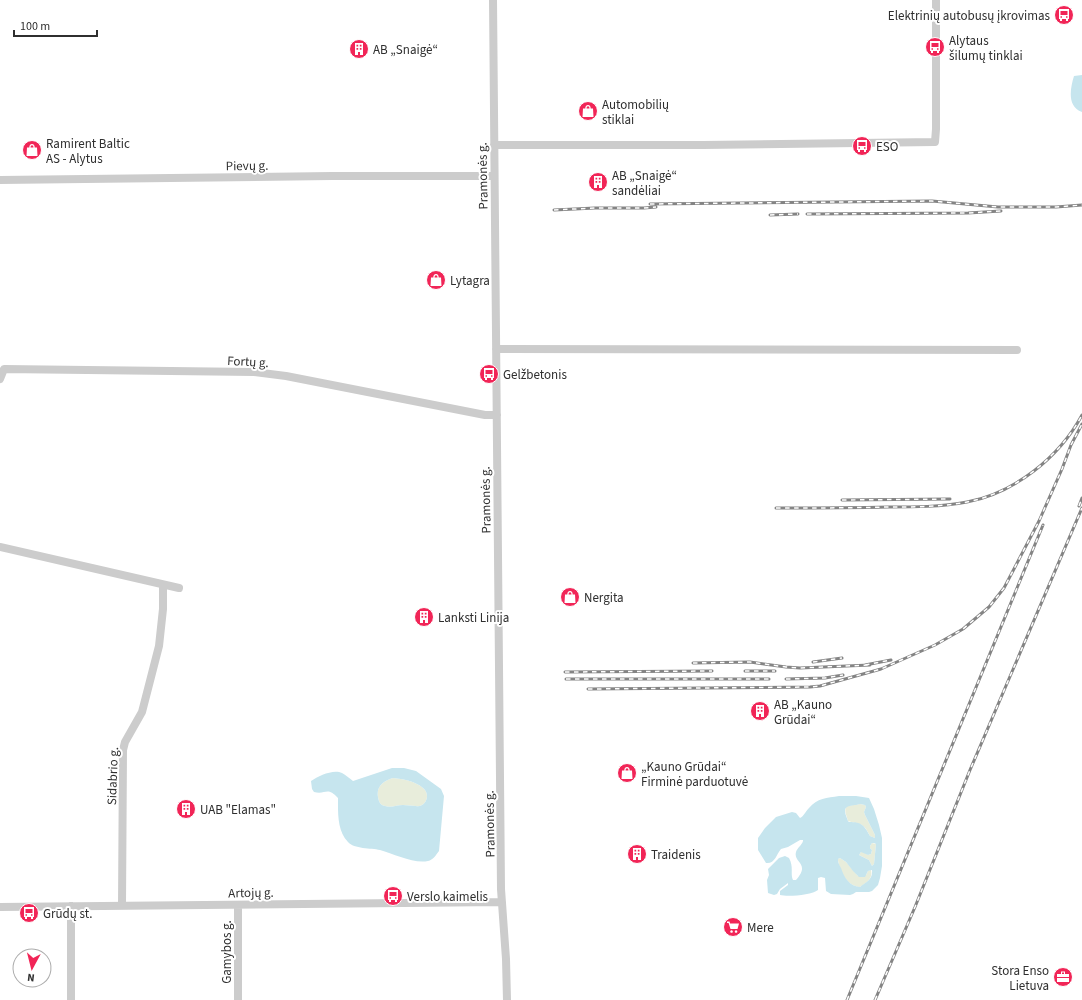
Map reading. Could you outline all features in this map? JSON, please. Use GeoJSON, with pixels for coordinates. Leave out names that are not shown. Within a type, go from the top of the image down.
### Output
{"type":"FeatureCollection","features":[{"type":"Feature","properties":{"kind":"street","name":"Pramonės g."},"geometry":{"type":"LineString","coordinates":[[493,0],[502,902],[507,1000]]}},
{"type":"Feature","properties":{"kind":"street"},"geometry":{"type":"LineString","coordinates":[[494,145],[703,145],[935,142],[936,0]]}},
{"type":"Feature","properties":{"kind":"street","name":"Pievų g."},"geometry":{"type":"LineString","coordinates":[[0,180],[316,176],[494,176]]}},
{"type":"Feature","properties":{"kind":"street"},"geometry":{"type":"LineString","coordinates":[[496,349],[1017,350]]}},
{"type":"Feature","properties":{"kind":"street","name":"Fortų g."},"geometry":{"type":"LineString","coordinates":[[0,379],[4,369],[254,372],[286,376],[485,415],[497,415]]}},
{"type":"Feature","properties":{"kind":"street"},"geometry":{"type":"LineString","coordinates":[[0,547],[179,588]]}},
{"type":"Feature","properties":{"kind":"street","name":"Sidabrio g."},"geometry":{"type":"LineString","coordinates":[[122,906],[123,750],[125,742],[142,712],[159,646],[164,595],[163,586],[161,584]]}},
{"type":"Feature","properties":{"kind":"street","name":"Artojų g."},"geometry":{"type":"LineString","coordinates":[[0,907],[502,902]]}},
{"type":"Feature","properties":{"kind":"street","name":"Gamybos g."},"geometry":{"type":"LineString","coordinates":[[238,905],[238,1000]]}},
{"type":"Feature","properties":{"kind":"street"},"geometry":{"type":"LineString","coordinates":[[71,906],[71,1000]]}},
{"type":"Feature","properties":{"kind":"green space"},"geometry":{"type":"Polygon","coordinates":[[[393,778],[413,782],[423,788],[427,794],[425,803],[420,806],[383,806],[379,802],[379,787],[384,782],[393,778]]]}},
{"type":"Feature","properties":{"kind":"green space"},"geometry":{"type":"Polygon","coordinates":[[[860,804],[865,805],[866,807],[864,812],[875,838],[870,836],[864,826],[848,821],[845,812],[847,806],[860,804]]]}},
{"type":"Feature","properties":{"kind":"green space"},"geometry":{"type":"Polygon","coordinates":[[[872,843],[876,844],[874,864],[872,866],[869,860],[859,855],[861,852],[868,855],[871,854],[872,850],[870,846],[872,843]]]}},
{"type":"Feature","properties":{"kind":"green space"},"geometry":{"type":"Polygon","coordinates":[[[840,858],[846,862],[858,876],[866,875],[868,871],[871,870],[869,880],[860,887],[851,884],[842,874],[838,860],[840,858]]]}},
{"type":"Feature","properties":{"kind":"water"},"geometry":{"type":"Polygon","coordinates":[[[1082,75],[1082,112],[1077,110],[1072,102],[1071,86],[1074,76],[1082,75]]]}},
{"type":"Feature","properties":{"kind":"water"},"geometry":{"type":"Polygon","coordinates":[[[392,768],[404,768],[416,771],[441,789],[444,796],[439,851],[434,857],[431,860],[422,862],[380,850],[354,846],[348,842],[344,838],[340,827],[338,798],[331,792],[314,792],[311,781],[330,772],[338,772],[342,773],[353,781],[392,768]],[[393,778],[381,784],[379,787],[379,802],[383,806],[420,806],[425,803],[427,794],[423,788],[413,782],[393,778]]]}},
{"type":"Feature","properties":{"kind":"water"},"geometry":{"type":"Polygon","coordinates":[[[839,796],[869,798],[874,809],[882,838],[882,866],[878,885],[869,892],[856,892],[850,895],[831,894],[826,891],[825,878],[821,877],[818,878],[818,890],[815,892],[794,896],[780,895],[780,891],[788,885],[788,883],[780,889],[777,894],[774,895],[768,893],[768,869],[779,858],[785,856],[789,858],[793,880],[796,880],[800,874],[802,867],[797,859],[796,852],[803,840],[781,849],[773,861],[766,863],[758,850],[758,838],[765,828],[776,817],[792,812],[796,813],[800,818],[815,802],[822,799],[839,796]],[[860,804],[849,806],[845,809],[848,821],[862,825],[870,836],[875,838],[864,812],[866,807],[865,805],[860,804]],[[872,843],[870,846],[872,850],[871,854],[868,855],[861,852],[859,855],[869,860],[872,866],[874,864],[876,844],[872,843]],[[840,858],[838,859],[845,878],[853,885],[860,887],[870,878],[872,870],[868,871],[865,877],[859,877],[846,862],[840,858]]]}},
{"type":"Feature","properties":{"kind":"railway"},"geometry":{"type":"LineString","coordinates":[[650,204],[932,201],[998,207],[1056,207],[1082,205]]}},
{"type":"Feature","properties":{"kind":"railway"},"geometry":{"type":"LineString","coordinates":[[554,210],[656,207]]}},
{"type":"Feature","properties":{"kind":"railway"},"geometry":{"type":"LineString","coordinates":[[807,214],[968,213],[1001,211]]}},
{"type":"Feature","properties":{"kind":"railway"},"geometry":{"type":"LineString","coordinates":[[770,215],[798,214]]}},
{"type":"Feature","properties":{"kind":"railway"},"geometry":{"type":"LineString","coordinates":[[776,508],[846,508],[947,505],[967,502],[984,497],[1002,491],[1034,471],[1061,445],[1082,415]]}},
{"type":"Feature","properties":{"kind":"railway"},"geometry":{"type":"LineString","coordinates":[[588,689],[820,686],[881,669],[935,645],[963,629],[989,607],[1004,588],[1039,521],[1071,445],[1082,424]]}},
{"type":"Feature","properties":{"kind":"railway"},"geometry":{"type":"LineString","coordinates":[[1079,506],[1082,498]]}},
{"type":"Feature","properties":{"kind":"railway"},"geometry":{"type":"LineString","coordinates":[[842,500],[950,499]]}},
{"type":"Feature","properties":{"kind":"railway"},"geometry":{"type":"LineString","coordinates":[[875,1000],[915,907],[970,770],[1082,508]]}},
{"type":"Feature","properties":{"kind":"railway"},"geometry":{"type":"LineString","coordinates":[[847,1000],[1043,525]]}},
{"type":"Feature","properties":{"kind":"railway"},"geometry":{"type":"LineString","coordinates":[[813,662],[842,658]]}},
{"type":"Feature","properties":{"kind":"railway"},"geometry":{"type":"LineString","coordinates":[[865,665],[891,660]]}},
{"type":"Feature","properties":{"kind":"railway"},"geometry":{"type":"LineString","coordinates":[[693,663],[750,662],[800,668],[870,665]]}},
{"type":"Feature","properties":{"kind":"railway"},"geometry":{"type":"LineString","coordinates":[[565,672],[712,671]]}},
{"type":"Feature","properties":{"kind":"railway"},"geometry":{"type":"LineString","coordinates":[[745,671],[775,671]]}},
{"type":"Feature","properties":{"kind":"railway"},"geometry":{"type":"LineString","coordinates":[[786,679],[825,678],[843,675]]}},
{"type":"Feature","properties":{"kind":"railway"},"geometry":{"type":"LineString","coordinates":[[566,679],[769,679]]}},
{"type":"Feature","properties":{"kind":"place","name":"Elektrinių autobusų įkrovimas"},"geometry":{"type":"Point","coordinates":[1064,15]}},
{"type":"Feature","properties":{"kind":"place","name":"Alytaus šilumų tinklai"},"geometry":{"type":"Point","coordinates":[935,47]}},
{"type":"Feature","properties":{"kind":"place","name":"AB „Snaigė“"},"geometry":{"type":"Point","coordinates":[359,49]}},
{"type":"Feature","properties":{"kind":"place","name":"Automobilių stiklai"},"geometry":{"type":"Point","coordinates":[588,111]}},
{"type":"Feature","properties":{"kind":"place","name":"ESO"},"geometry":{"type":"Point","coordinates":[862,146]}},
{"type":"Feature","properties":{"kind":"place","name":"Ramirent Baltic AS - Alytus"},"geometry":{"type":"Point","coordinates":[32,150]}},
{"type":"Feature","properties":{"kind":"place","name":"AB „Snaigė“ sandėliai"},"geometry":{"type":"Point","coordinates":[598,182]}},
{"type":"Feature","properties":{"kind":"place","name":"Lytagra"},"geometry":{"type":"Point","coordinates":[436,280]}},
{"type":"Feature","properties":{"kind":"place","name":"Gelžbetonis"},"geometry":{"type":"Point","coordinates":[489,374]}},
{"type":"Feature","properties":{"kind":"place","name":"Nergita"},"geometry":{"type":"Point","coordinates":[570,597]}},
{"type":"Feature","properties":{"kind":"place","name":"Lanksti Linija"},"geometry":{"type":"Point","coordinates":[424,617]}},
{"type":"Feature","properties":{"kind":"place","name":"AB „Kauno Grūdai“"},"geometry":{"type":"Point","coordinates":[760,711]}},
{"type":"Feature","properties":{"kind":"place","name":"„Kauno Grūdai“ Firminė parduotuvė"},"geometry":{"type":"Point","coordinates":[627,773]}},
{"type":"Feature","properties":{"kind":"place","name":"UAB \"Elamas\""},"geometry":{"type":"Point","coordinates":[186,809]}},
{"type":"Feature","properties":{"kind":"place","name":"Traidenis"},"geometry":{"type":"Point","coordinates":[637,854]}},
{"type":"Feature","properties":{"kind":"place","name":"Verslo kaimelis"},"geometry":{"type":"Point","coordinates":[393,896]}},
{"type":"Feature","properties":{"kind":"place","name":"Grūdų st."},"geometry":{"type":"Point","coordinates":[29,913]}},
{"type":"Feature","properties":{"kind":"place","name":"Mere"},"geometry":{"type":"Point","coordinates":[733,927]}},
{"type":"Feature","properties":{"kind":"place","name":"Stora Enso Lietuva"},"geometry":{"type":"Point","coordinates":[1063,977]}}]}
